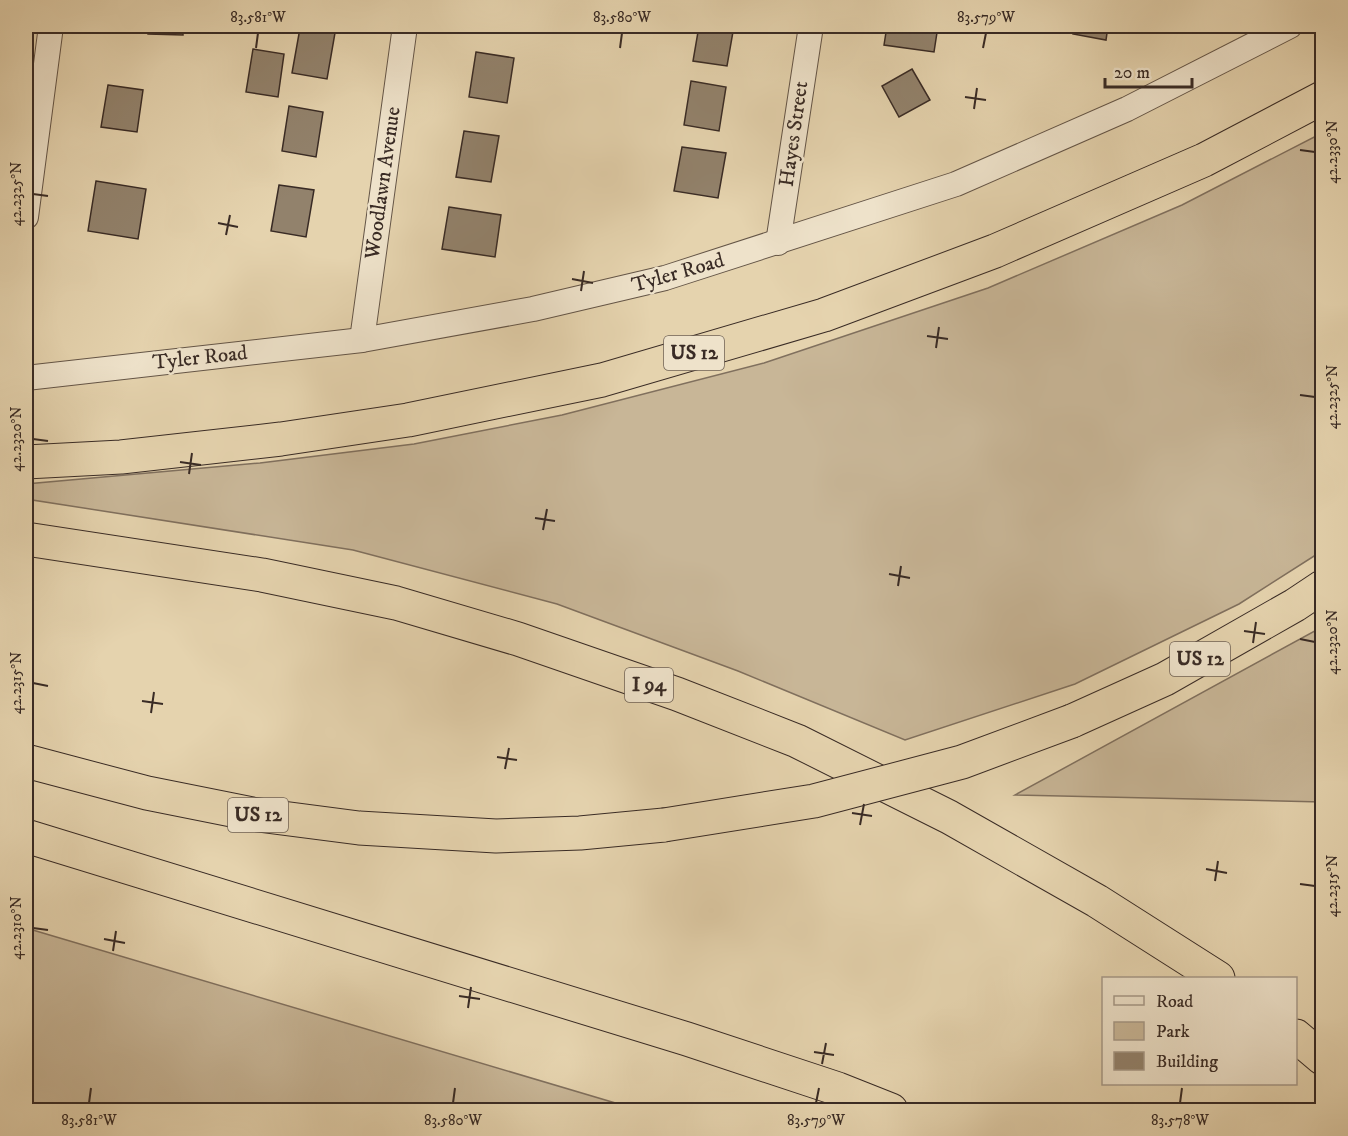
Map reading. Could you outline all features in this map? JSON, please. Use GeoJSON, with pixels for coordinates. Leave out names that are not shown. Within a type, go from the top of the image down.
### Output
{"type":"FeatureCollection","features":[{"type":"Feature","properties":{"kind":"highway","name":"US 12"},"geometry":{"type":"LineString","coordinates":[[26,462],[121,457],[281,439],[408,420],[602,380],[824,315],[995,251],[1204,160],[1323,98]]}},
{"type":"Feature","properties":{"kind":"highway","name":"I 94"},"geometry":{"type":"LineString","coordinates":[[26,538],[262,575],[396,603],[518,639],[677,694],[797,741],[948,817],[1097,901],[1216,977]]}},
{"type":"Feature","properties":{"kind":"highway","name":"US 12"},"geometry":{"type":"LineString","coordinates":[[26,761],[147,792],[240,812],[359,828],[496,836],[580,833],[664,825],[814,801],[962,762],[1072,721],[1165,679],[1323,587]]}},
{"type":"Feature","properties":{"kind":"highway"},"geometry":{"type":"LineString","coordinates":[[26,836],[687,1039],[838,1089],[891,1110]]}},
{"type":"Feature","properties":{"kind":"highway"},"geometry":{"type":"LineString","coordinates":[[1297,1037],[1323,1058]]}},
{"type":"Feature","properties":{"kind":"street"},"geometry":{"type":"LineString","coordinates":[[26,217],[51,26]]}},
{"type":"Feature","properties":{"kind":"street","name":"Woodlawn Avenue"},"geometry":{"type":"LineString","coordinates":[[362,340],[405,26]]}},
{"type":"Feature","properties":{"kind":"street","name":"Hayes Street"},"geometry":{"type":"LineString","coordinates":[[778,243],[810,26]]}},
{"type":"Feature","properties":{"kind":"street","name":"Tyler Road"},"geometry":{"type":"LineString","coordinates":[[26,378],[362,340],[544,307],[665,279],[956,184],[1127,109],[1268,32],[1290,26]]}},
{"type":"Feature","properties":{"kind":"green space"},"geometry":{"type":"Polygon","coordinates":[[[1322,133],[1322,551],[1239,604],[1075,684],[905,740],[738,671],[557,604],[353,550],[26,499],[26,484],[260,463],[414,444],[562,415],[764,363],[988,288],[1182,205],[1322,133]]]}},
{"type":"Feature","properties":{"kind":"green space"},"geometry":{"type":"Polygon","coordinates":[[[1322,627],[1322,802],[1015,795],[1322,627]]]}},
{"type":"Feature","properties":{"kind":"green space"},"geometry":{"type":"Polygon","coordinates":[[[26,928],[639,1110],[26,1110],[26,928]]]}},
{"type":"Feature","properties":{"kind":"building"},"geometry":{"type":"Polygon","coordinates":[[[148,26],[183,26],[183,35],[148,34],[148,26]]]}},
{"type":"Feature","properties":{"kind":"building"},"geometry":{"type":"Polygon","coordinates":[[[699,26],[734,26],[727,66],[693,61],[699,26]]]}},
{"type":"Feature","properties":{"kind":"building"},"geometry":{"type":"Polygon","coordinates":[[[887,26],[938,26],[934,52],[884,45],[887,26]]]}},
{"type":"Feature","properties":{"kind":"building"},"geometry":{"type":"Polygon","coordinates":[[[1075,26],[1108,26],[1106,40],[1073,34],[1075,26]]]}},
{"type":"Feature","properties":{"kind":"building"},"geometry":{"type":"Polygon","coordinates":[[[300,28],[335,33],[327,79],[292,73],[300,28]]]}},
{"type":"Feature","properties":{"kind":"building"},"geometry":{"type":"Polygon","coordinates":[[[253,49],[284,54],[278,97],[246,92],[253,49]]]}},
{"type":"Feature","properties":{"kind":"building"},"geometry":{"type":"Polygon","coordinates":[[[476,52],[514,58],[507,103],[469,97],[476,52]]]}},
{"type":"Feature","properties":{"kind":"building"},"geometry":{"type":"Polygon","coordinates":[[[912,69],[930,100],[899,117],[882,86],[912,69]]]}},
{"type":"Feature","properties":{"kind":"building"},"geometry":{"type":"Polygon","coordinates":[[[691,81],[726,87],[719,131],[684,125],[691,81]]]}},
{"type":"Feature","properties":{"kind":"building"},"geometry":{"type":"Polygon","coordinates":[[[108,85],[143,90],[137,132],[101,127],[108,85]]]}},
{"type":"Feature","properties":{"kind":"building"},"geometry":{"type":"Polygon","coordinates":[[[289,106],[323,112],[316,157],[282,151],[289,106]]]}},
{"type":"Feature","properties":{"kind":"building"},"geometry":{"type":"Polygon","coordinates":[[[464,131],[499,136],[491,182],[456,177],[464,131]]]}},
{"type":"Feature","properties":{"kind":"building"},"geometry":{"type":"Polygon","coordinates":[[[682,147],[726,153],[718,198],[674,191],[682,147]]]}},
{"type":"Feature","properties":{"kind":"building"},"geometry":{"type":"Polygon","coordinates":[[[96,181],[146,189],[138,239],[88,231],[96,181]]]}},
{"type":"Feature","properties":{"kind":"building"},"geometry":{"type":"Polygon","coordinates":[[[279,185],[314,190],[306,237],[271,231],[279,185]]]}},
{"type":"Feature","properties":{"kind":"building"},"geometry":{"type":"Polygon","coordinates":[[[449,207],[501,215],[495,257],[442,249],[449,207]]]}}]}
